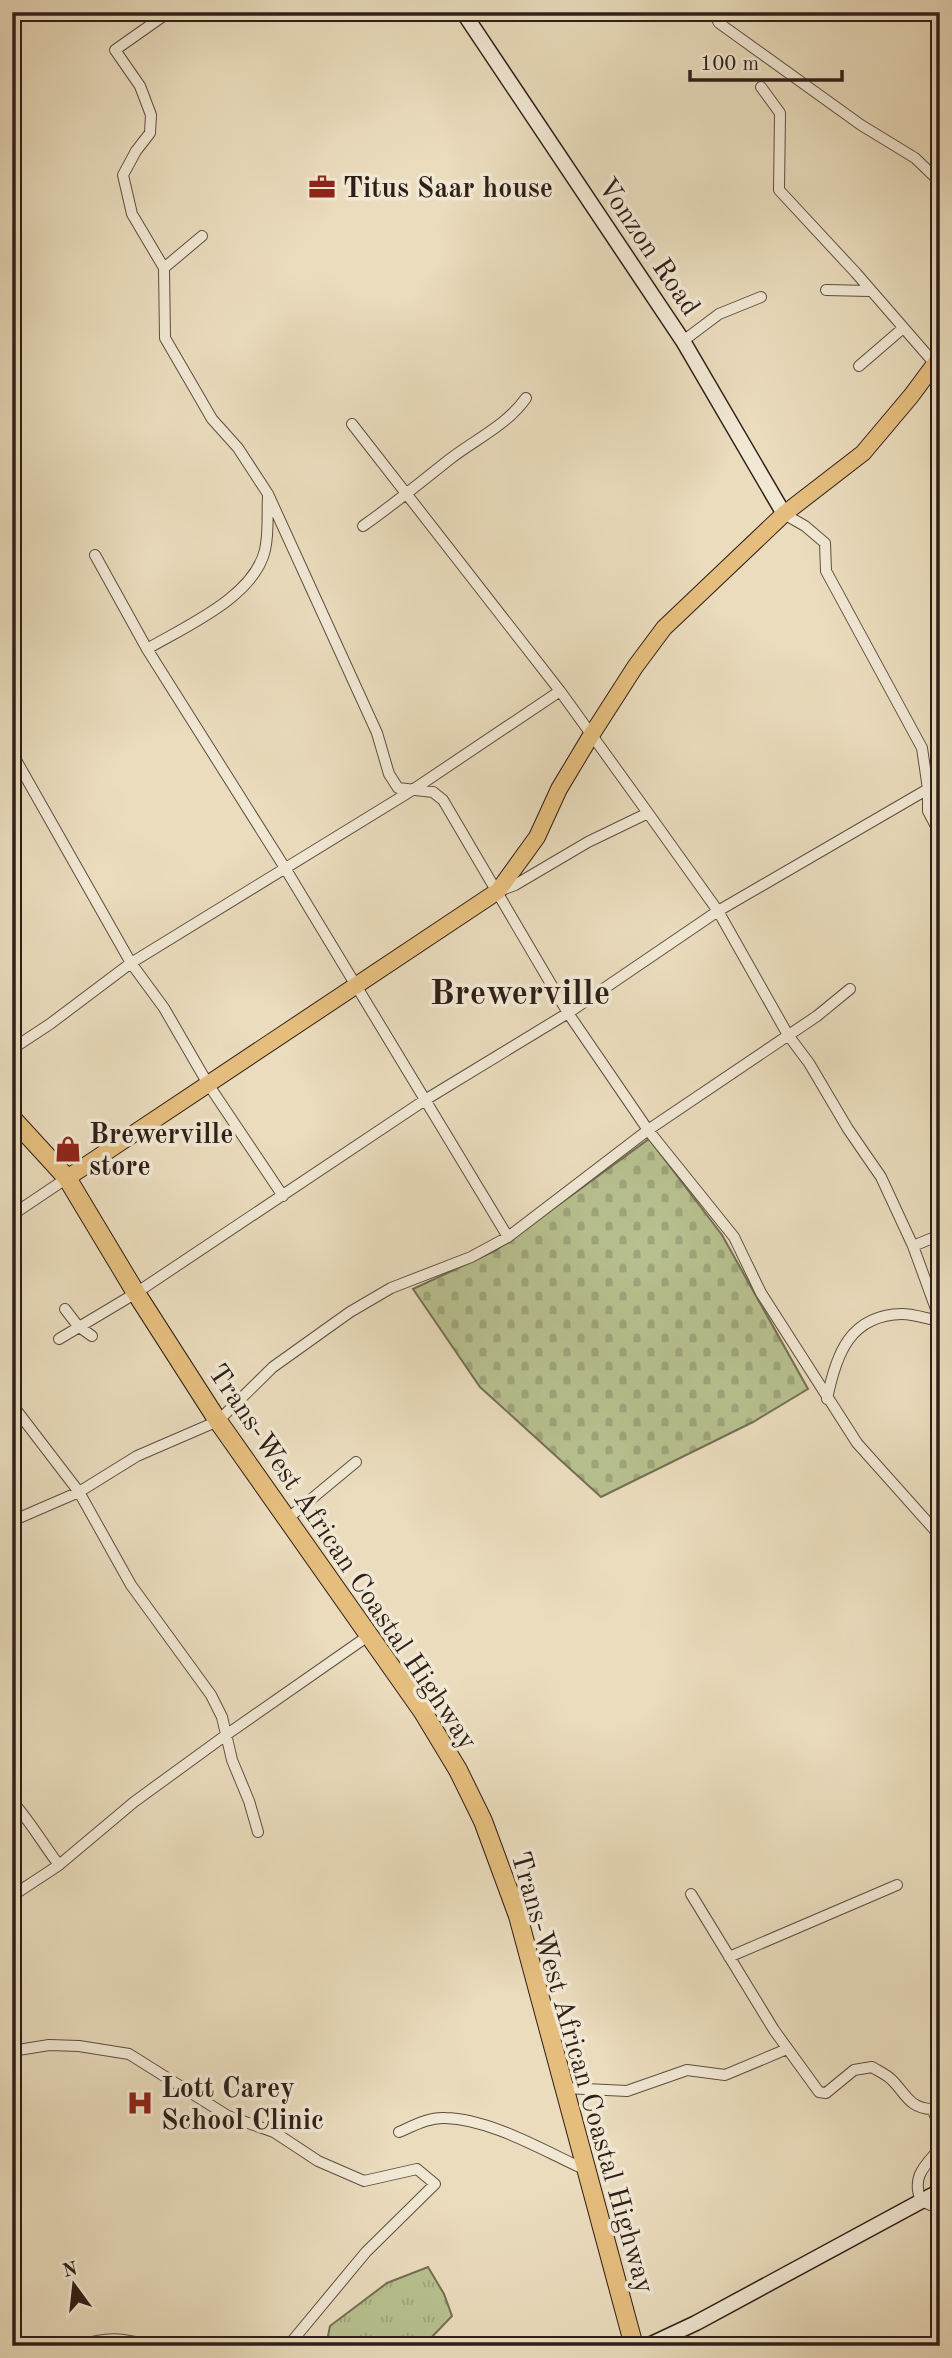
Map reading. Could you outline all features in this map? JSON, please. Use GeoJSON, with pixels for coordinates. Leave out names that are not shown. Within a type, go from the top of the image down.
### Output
{"type":"FeatureCollection","features":[{"type":"Feature","properties":{"kind":"highway","name":"Trans-West African Coastal Highway"},"geometry":{"type":"LineString","coordinates":[[12,1118],[67,1178],[218,1421],[423,1712],[458,1770],[483,1821],[518,1916],[634,2346]]}},
{"type":"Feature","properties":{"kind":"main road"},"geometry":{"type":"LineString","coordinates":[[67,1178],[498,891],[537,837],[559,789],[592,734],[664,628],[785,514],[863,453],[937,361]]}},
{"type":"Feature","properties":{"kind":"street"},"geometry":{"type":"LineString","coordinates":[[169,12],[115,50],[140,86],[151,115],[150,133],[135,151],[123,175],[132,214],[164,268],[165,338],[212,419],[238,448],[268,494],[377,733],[389,774],[398,788],[433,792],[443,800],[568,1013],[648,1130],[734,1237],[761,1293],[857,1443],[940,1536]]}},
{"type":"Feature","properties":{"kind":"street","name":"Vonzon Road"},"geometry":{"type":"LineString","coordinates":[[463,12],[683,341],[785,514]]}},
{"type":"Feature","properties":{"kind":"street"},"geometry":{"type":"LineString","coordinates":[[713,12],[719,23],[861,125],[915,158],[940,182]]}},
{"type":"Feature","properties":{"kind":"street"},"geometry":{"type":"LineString","coordinates":[[761,87],[780,113],[779,190],[902,328],[937,361]]}},
{"type":"Feature","properties":{"kind":"street"},"geometry":{"type":"LineString","coordinates":[[164,268],[202,236]]}},
{"type":"Feature","properties":{"kind":"street"},"geometry":{"type":"LineString","coordinates":[[827,290],[870,291]]}},
{"type":"Feature","properties":{"kind":"street"},"geometry":{"type":"LineString","coordinates":[[683,341],[719,314],[761,297]]}},
{"type":"Feature","properties":{"kind":"street"},"geometry":{"type":"LineString","coordinates":[[859,366],[902,328]]}},
{"type":"Feature","properties":{"kind":"street"},"geometry":{"type":"LineString","coordinates":[[363,526],[407,495],[450,459],[501,424],[517,411],[526,398]]}},
{"type":"Feature","properties":{"kind":"street"},"geometry":{"type":"LineString","coordinates":[[352,424],[560,691],[718,911],[788,1035],[809,1063],[881,1177],[913,1246],[940,1320],[905,1314],[879,1317],[860,1325],[847,1342],[832,1375],[828,1399]]}},
{"type":"Feature","properties":{"kind":"street"},"geometry":{"type":"LineString","coordinates":[[147,649],[238,593],[256,572],[265,550],[268,494]]}},
{"type":"Feature","properties":{"kind":"street"},"geometry":{"type":"LineString","coordinates":[[785,514],[825,543],[825,571],[922,748],[928,811],[940,834]]}},
{"type":"Feature","properties":{"kind":"street"},"geometry":{"type":"LineString","coordinates":[[95,555],[147,649],[285,868],[508,1237]]}},
{"type":"Feature","properties":{"kind":"street"},"geometry":{"type":"LineString","coordinates":[[12,1049],[131,963],[411,791],[560,691]]}},
{"type":"Feature","properties":{"kind":"street"},"geometry":{"type":"LineString","coordinates":[[12,754],[131,963],[164,1008],[208,1084],[283,1196]]}},
{"type":"Feature","properties":{"kind":"street"},"geometry":{"type":"LineString","coordinates":[[59,1339],[136,1293],[425,1100],[568,1013],[718,911],[940,783]]}},
{"type":"Feature","properties":{"kind":"street"},"geometry":{"type":"LineString","coordinates":[[498,891],[515,885],[615,828],[648,813]]}},
{"type":"Feature","properties":{"kind":"street"},"geometry":{"type":"LineString","coordinates":[[12,1521],[79,1492],[137,1456],[218,1421],[273,1367],[350,1312],[391,1288],[471,1257],[508,1237],[648,1130],[817,1017],[850,989]]}},
{"type":"Feature","properties":{"kind":"street"},"geometry":{"type":"LineString","coordinates":[[12,1215],[67,1178]]}},
{"type":"Feature","properties":{"kind":"street"},"geometry":{"type":"LineString","coordinates":[[913,1246],[940,1235]]}},
{"type":"Feature","properties":{"kind":"street"},"geometry":{"type":"LineString","coordinates":[[65,1309],[78,1326],[92,1336]]}},
{"type":"Feature","properties":{"kind":"street"},"geometry":{"type":"LineString","coordinates":[[12,1412],[17,1411],[79,1492],[131,1585],[211,1695],[222,1717],[232,1760],[250,1801],[258,1832]]}},
{"type":"Feature","properties":{"kind":"street"},"geometry":{"type":"LineString","coordinates":[[286,1520],[356,1462]]}},
{"type":"Feature","properties":{"kind":"street"},"geometry":{"type":"LineString","coordinates":[[12,1896],[59,1865],[134,1802],[368,1636]]}},
{"type":"Feature","properties":{"kind":"street"},"geometry":{"type":"LineString","coordinates":[[12,1801],[59,1865]]}},
{"type":"Feature","properties":{"kind":"street"},"geometry":{"type":"LineString","coordinates":[[729,1957],[897,1885]]}},
{"type":"Feature","properties":{"kind":"street"},"geometry":{"type":"LineString","coordinates":[[691,1894],[788,2049],[819,2092],[826,2093],[854,2070],[872,2067],[890,2078],[919,2108],[933,2109],[940,2126]]}},
{"type":"Feature","properties":{"kind":"street"},"geometry":{"type":"LineString","coordinates":[[12,2051],[69,2045],[129,2054],[228,2116],[274,2132],[318,2161],[364,2182],[417,2169],[435,2184],[366,2252],[288,2346]]}},
{"type":"Feature","properties":{"kind":"street"},"geometry":{"type":"LineString","coordinates":[[565,2088],[627,2091],[687,2070],[725,2075],[788,2049]]}},
{"type":"Feature","properties":{"kind":"street"},"geometry":{"type":"LineString","coordinates":[[399,2132],[422,2122],[443,2118],[486,2125],[586,2170]]}},
{"type":"Feature","properties":{"kind":"street"},"geometry":{"type":"LineString","coordinates":[[940,2148],[918,2176],[916,2190],[921,2201],[940,2209]]}},
{"type":"Feature","properties":{"kind":"street"},"geometry":{"type":"LineString","coordinates":[[646,2346],[696,2323],[940,2191]]}},
{"type":"Feature","properties":{"kind":"street"},"geometry":{"type":"LineString","coordinates":[[78,2346],[101,2339],[126,2339],[153,2346]]}},
{"type":"Feature","properties":{"kind":"green space"},"geometry":{"type":"Polygon","coordinates":[[[649,1139],[722,1235],[808,1389],[753,1422],[601,1497],[480,1387],[413,1289],[495,1251],[649,1139]]]}},
{"type":"Feature","properties":{"kind":"green space"},"geometry":{"type":"Polygon","coordinates":[[[428,2267],[444,2294],[452,2316],[427,2342],[412,2346],[326,2346],[330,2326],[387,2283],[428,2267]]]}},
{"type":"Feature","properties":{"kind":"place","name":"Titus Saar house"},"geometry":{"type":"Point","coordinates":[322,187]}},
{"type":"Feature","properties":{"kind":"place","name":"Brewerville store"},"geometry":{"type":"Point","coordinates":[68,1149]}},
{"type":"Feature","properties":{"kind":"place","name":"Lott Carey School Clinic"},"geometry":{"type":"Point","coordinates":[140,2103]}},
{"type":"Feature","properties":{"kind":"district","name":"Brewerville"},"geometry":{"type":"Point","coordinates":[520,992]}}]}
